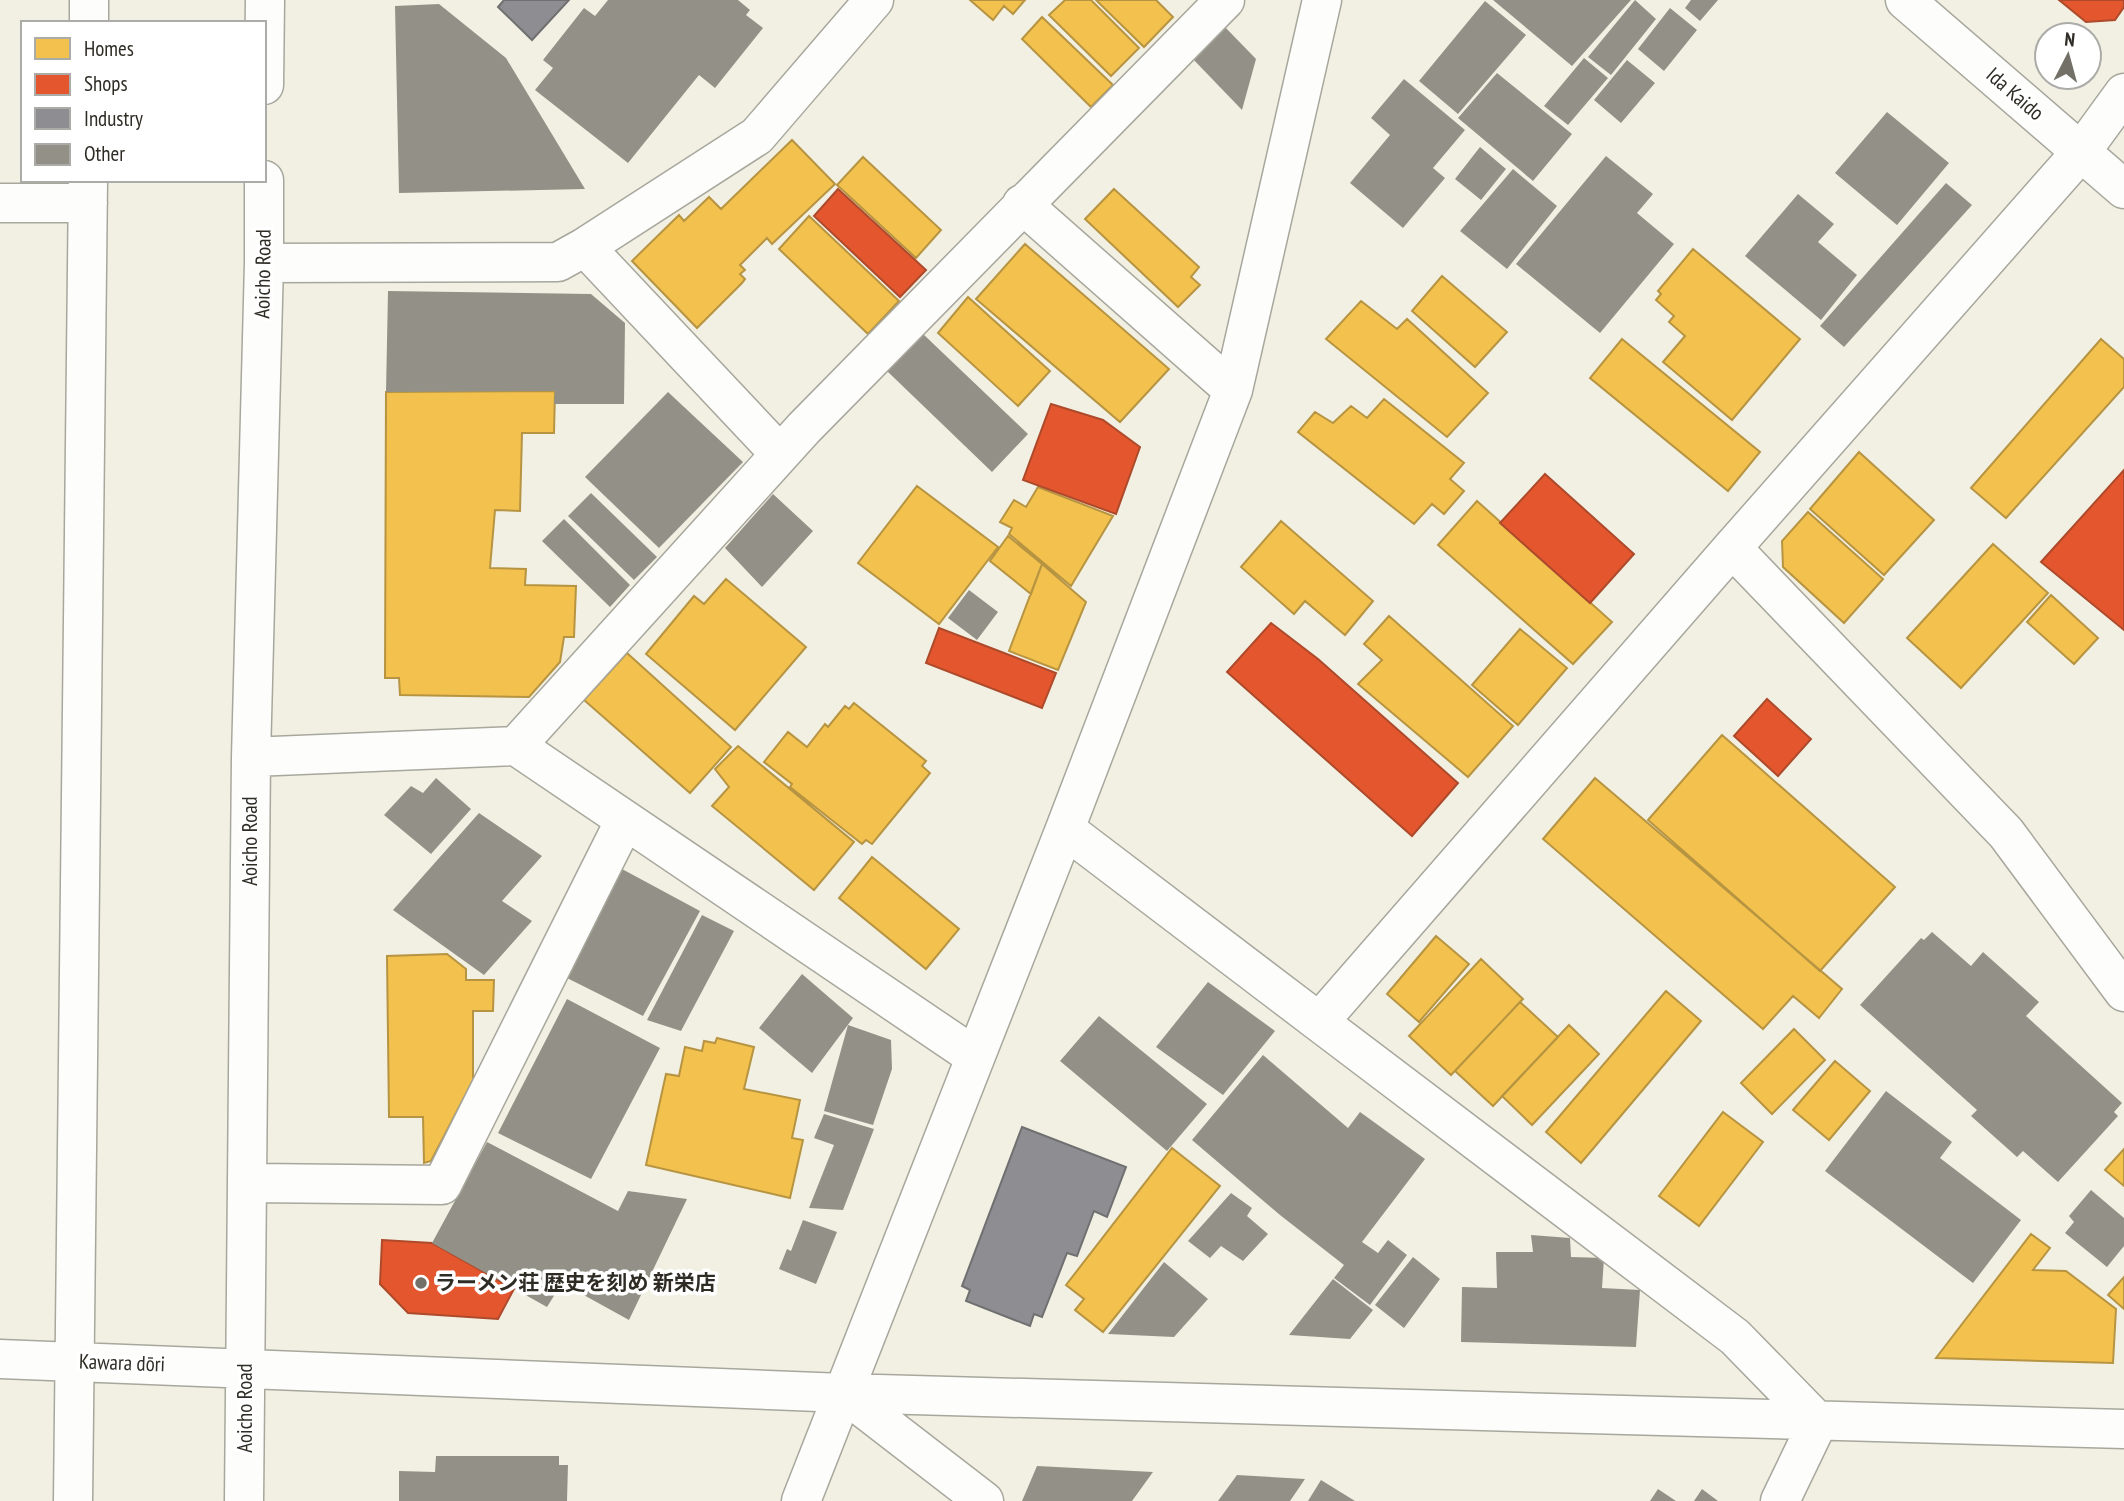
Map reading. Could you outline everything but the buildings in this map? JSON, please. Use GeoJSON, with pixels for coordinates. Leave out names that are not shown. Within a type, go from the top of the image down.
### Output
{"type":"FeatureCollection","features":[{"type":"Feature","properties":{"kind":"main road"},"geometry":{"type":"LineString","coordinates":[[89,0],[89,21]]}},
{"type":"Feature","properties":{"kind":"main road"},"geometry":{"type":"LineString","coordinates":[[265,0],[265,21]]}},
{"type":"Feature","properties":{"kind":"main road"},"geometry":{"type":"LineString","coordinates":[[264,263],[558,262],[757,136],[874,0]]}},
{"type":"Feature","properties":{"kind":"main road"},"geometry":{"type":"LineString","coordinates":[[516,746],[780,454],[1022,204],[1225,0]]}},
{"type":"Feature","properties":{"kind":"main road"},"geometry":{"type":"LineString","coordinates":[[801,1501],[1065,829],[1233,390],[1322,0]]}},
{"type":"Feature","properties":{"kind":"main road","name":"Ida Kaido"},"geometry":{"type":"LineString","coordinates":[[1905,0],[2124,189]]}},
{"type":"Feature","properties":{"kind":"main road"},"geometry":{"type":"LineString","coordinates":[[1320,1022],[2081,152],[2124,93]]}},
{"type":"Feature","properties":{"kind":"main road","name":"Aoicho Road"},"geometry":{"type":"LineString","coordinates":[[244,1501],[251,757],[264,182]]}},
{"type":"Feature","properties":{"kind":"main road"},"geometry":{"type":"LineString","coordinates":[[0,203],[88,192],[73,1501]]}},
{"type":"Feature","properties":{"kind":"main road"},"geometry":{"type":"LineString","coordinates":[[1022,204],[1233,390]]}},
{"type":"Feature","properties":{"kind":"main road"},"geometry":{"type":"LineString","coordinates":[[585,247],[780,454]]}},
{"type":"Feature","properties":{"kind":"main road"},"geometry":{"type":"LineString","coordinates":[[1732,548],[2006,833],[2124,992]]}},
{"type":"Feature","properties":{"kind":"main road"},"geometry":{"type":"LineString","coordinates":[[251,757],[516,746],[974,1056]]}},
{"type":"Feature","properties":{"kind":"main road"},"geometry":{"type":"LineString","coordinates":[[248,1183],[442,1185],[625,820]]}},
{"type":"Feature","properties":{"kind":"main road"},"geometry":{"type":"LineString","coordinates":[[1065,829],[1735,1337],[1818,1422],[1780,1501]]}},
{"type":"Feature","properties":{"kind":"main road","name":"Kawara dōri"},"geometry":{"type":"LineString","coordinates":[[0,1359],[845,1393],[2124,1429]]}},
{"type":"Feature","properties":{"kind":"main road"},"geometry":{"type":"LineString","coordinates":[[845,1393],[984,1501]]}},
{"type":"Feature","properties":{"kind":"place","name":"ラーメン荘 歴史を刻め 新栄店"},"geometry":{"type":"Point","coordinates":[421,1283]}}]}
